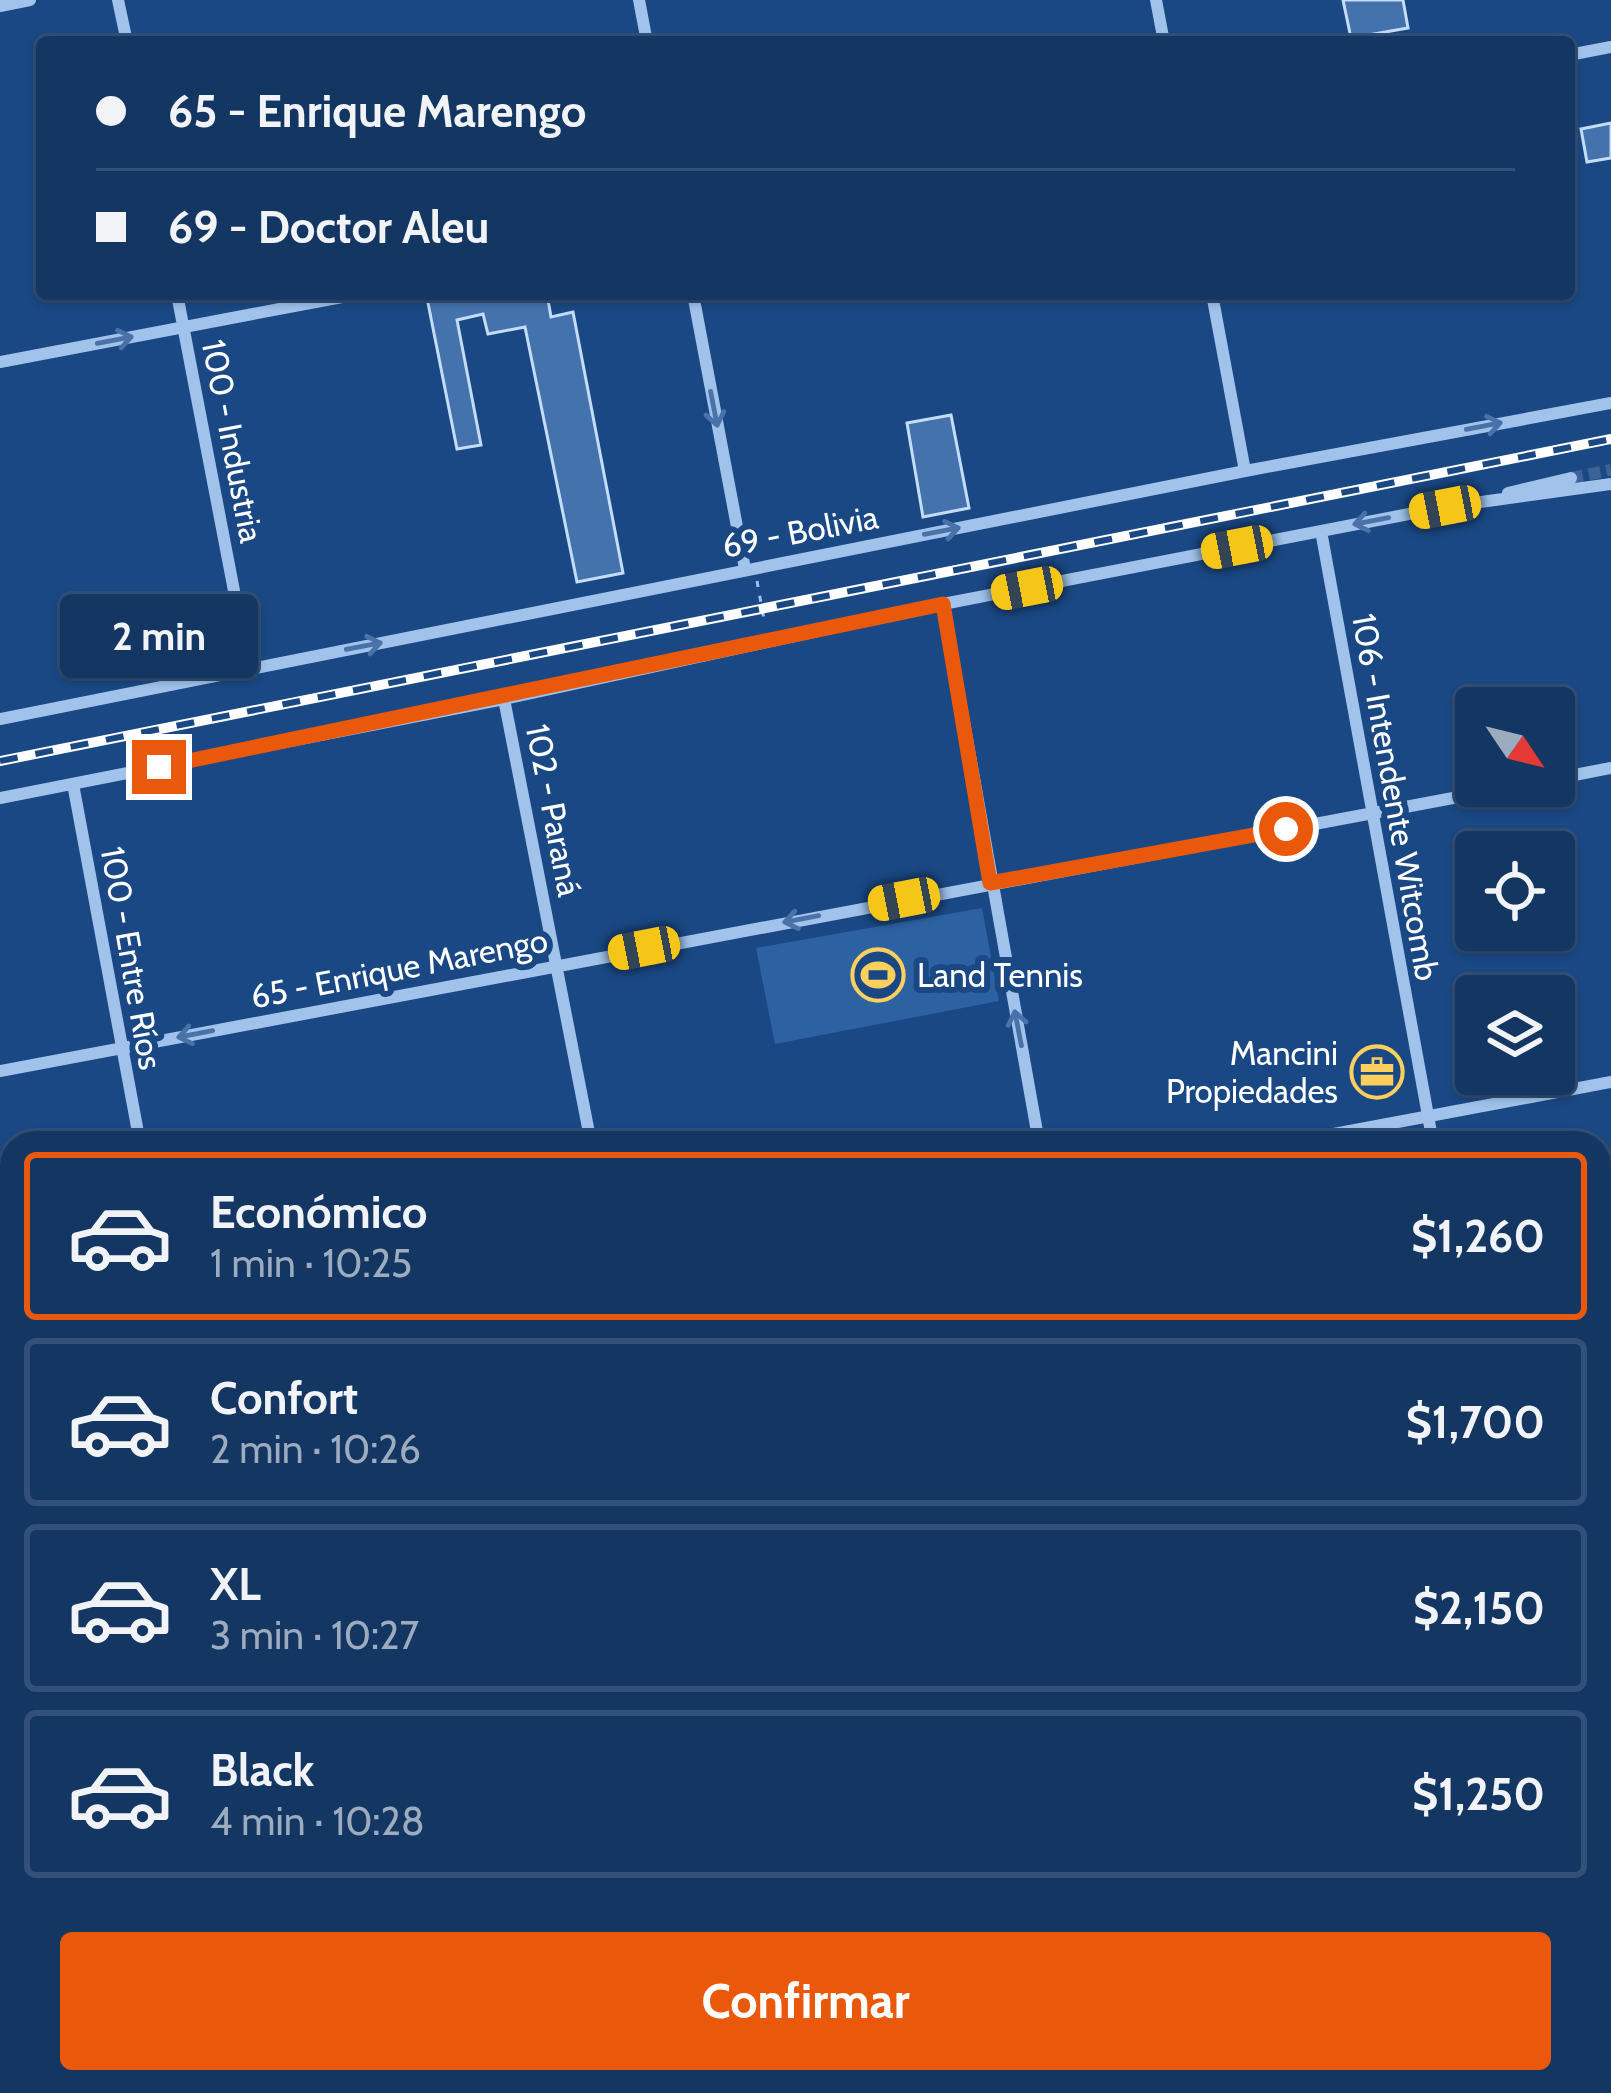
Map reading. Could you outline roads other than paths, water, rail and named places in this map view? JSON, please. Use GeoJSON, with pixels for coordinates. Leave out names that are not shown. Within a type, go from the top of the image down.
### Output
{"type":"FeatureCollection","features":[{"type":"Feature","properties":{"kind":"street"},"geometry":{"type":"LineString","coordinates":[[0,6],[30,0]]}},
{"type":"Feature","properties":{"kind":"street"},"geometry":{"type":"LineString","coordinates":[[118,0],[126,36]]}},
{"type":"Feature","properties":{"kind":"street"},"geometry":{"type":"LineString","coordinates":[[639,0],[646,36]]}},
{"type":"Feature","properties":{"kind":"street"},"geometry":{"type":"LineString","coordinates":[[1156,0],[1163,36]]}},
{"type":"Feature","properties":{"kind":"street"},"geometry":{"type":"LineString","coordinates":[[1575,54],[1611,46]]}},
{"type":"Feature","properties":{"kind":"street","name":"100 - Industria"},"geometry":{"type":"LineString","coordinates":[[178,300],[249,669]]}},
{"type":"Feature","properties":{"kind":"street"},"geometry":{"type":"LineString","coordinates":[[0,362],[325,300]]}},
{"type":"Feature","properties":{"kind":"street"},"geometry":{"type":"LineString","coordinates":[[694,300],[749,568]]}},
{"type":"Feature","properties":{"kind":"street"},"geometry":{"type":"LineString","coordinates":[[1213,300],[1245,471]]}},
{"type":"Feature","properties":{"kind":"street","name":"69 - Bolivia"},"geometry":{"type":"LineString","coordinates":[[0,719],[749,568],[1611,403]]}},
{"type":"Feature","properties":{"kind":"street"},"geometry":{"type":"LineString","coordinates":[[0,798],[1571,478]]}},
{"type":"Feature","properties":{"kind":"street"},"geometry":{"type":"LineString","coordinates":[[1445,507],[1611,484]]}},
{"type":"Feature","properties":{"kind":"street","name":"106 - Intendente Witcomb"},"geometry":{"type":"LineString","coordinates":[[1321,531],[1430,1131]]}},
{"type":"Feature","properties":{"kind":"street"},"geometry":{"type":"LineString","coordinates":[[943,604],[1037,1131]]}},
{"type":"Feature","properties":{"kind":"street","name":"102 - Paraná"},"geometry":{"type":"LineString","coordinates":[[504,699],[589,1131]]}},
{"type":"Feature","properties":{"kind":"street"},"geometry":{"type":"LineString","coordinates":[[1575,775],[1611,768]]}},
{"type":"Feature","properties":{"kind":"street","name":"100 - Entre Ríos"},"geometry":{"type":"LineString","coordinates":[[73,784],[138,1131]]}},
{"type":"Feature","properties":{"kind":"street","name":"65 - Enrique Marengo"},"geometry":{"type":"LineString","coordinates":[[0,1071],[1455,797]]}},
{"type":"Feature","properties":{"kind":"street"},"geometry":{"type":"LineString","coordinates":[[1351,1131],[1611,1082]]}},
{"type":"Feature","properties":{"kind":"tunnel"},"geometry":{"type":"LineString","coordinates":[[1571,478],[1611,470]]}},
{"type":"Feature","properties":{"kind":"railway"},"geometry":{"type":"LineString","coordinates":[[0,761],[1611,439]]}},
{"type":"Feature","properties":{"kind":"place","name":"Land Tennis"},"geometry":{"type":"Point","coordinates":[878,975]}},
{"type":"Feature","properties":{"kind":"place","name":"Mancini Propiedades"},"geometry":{"type":"Point","coordinates":[1377,1072]}}]}
